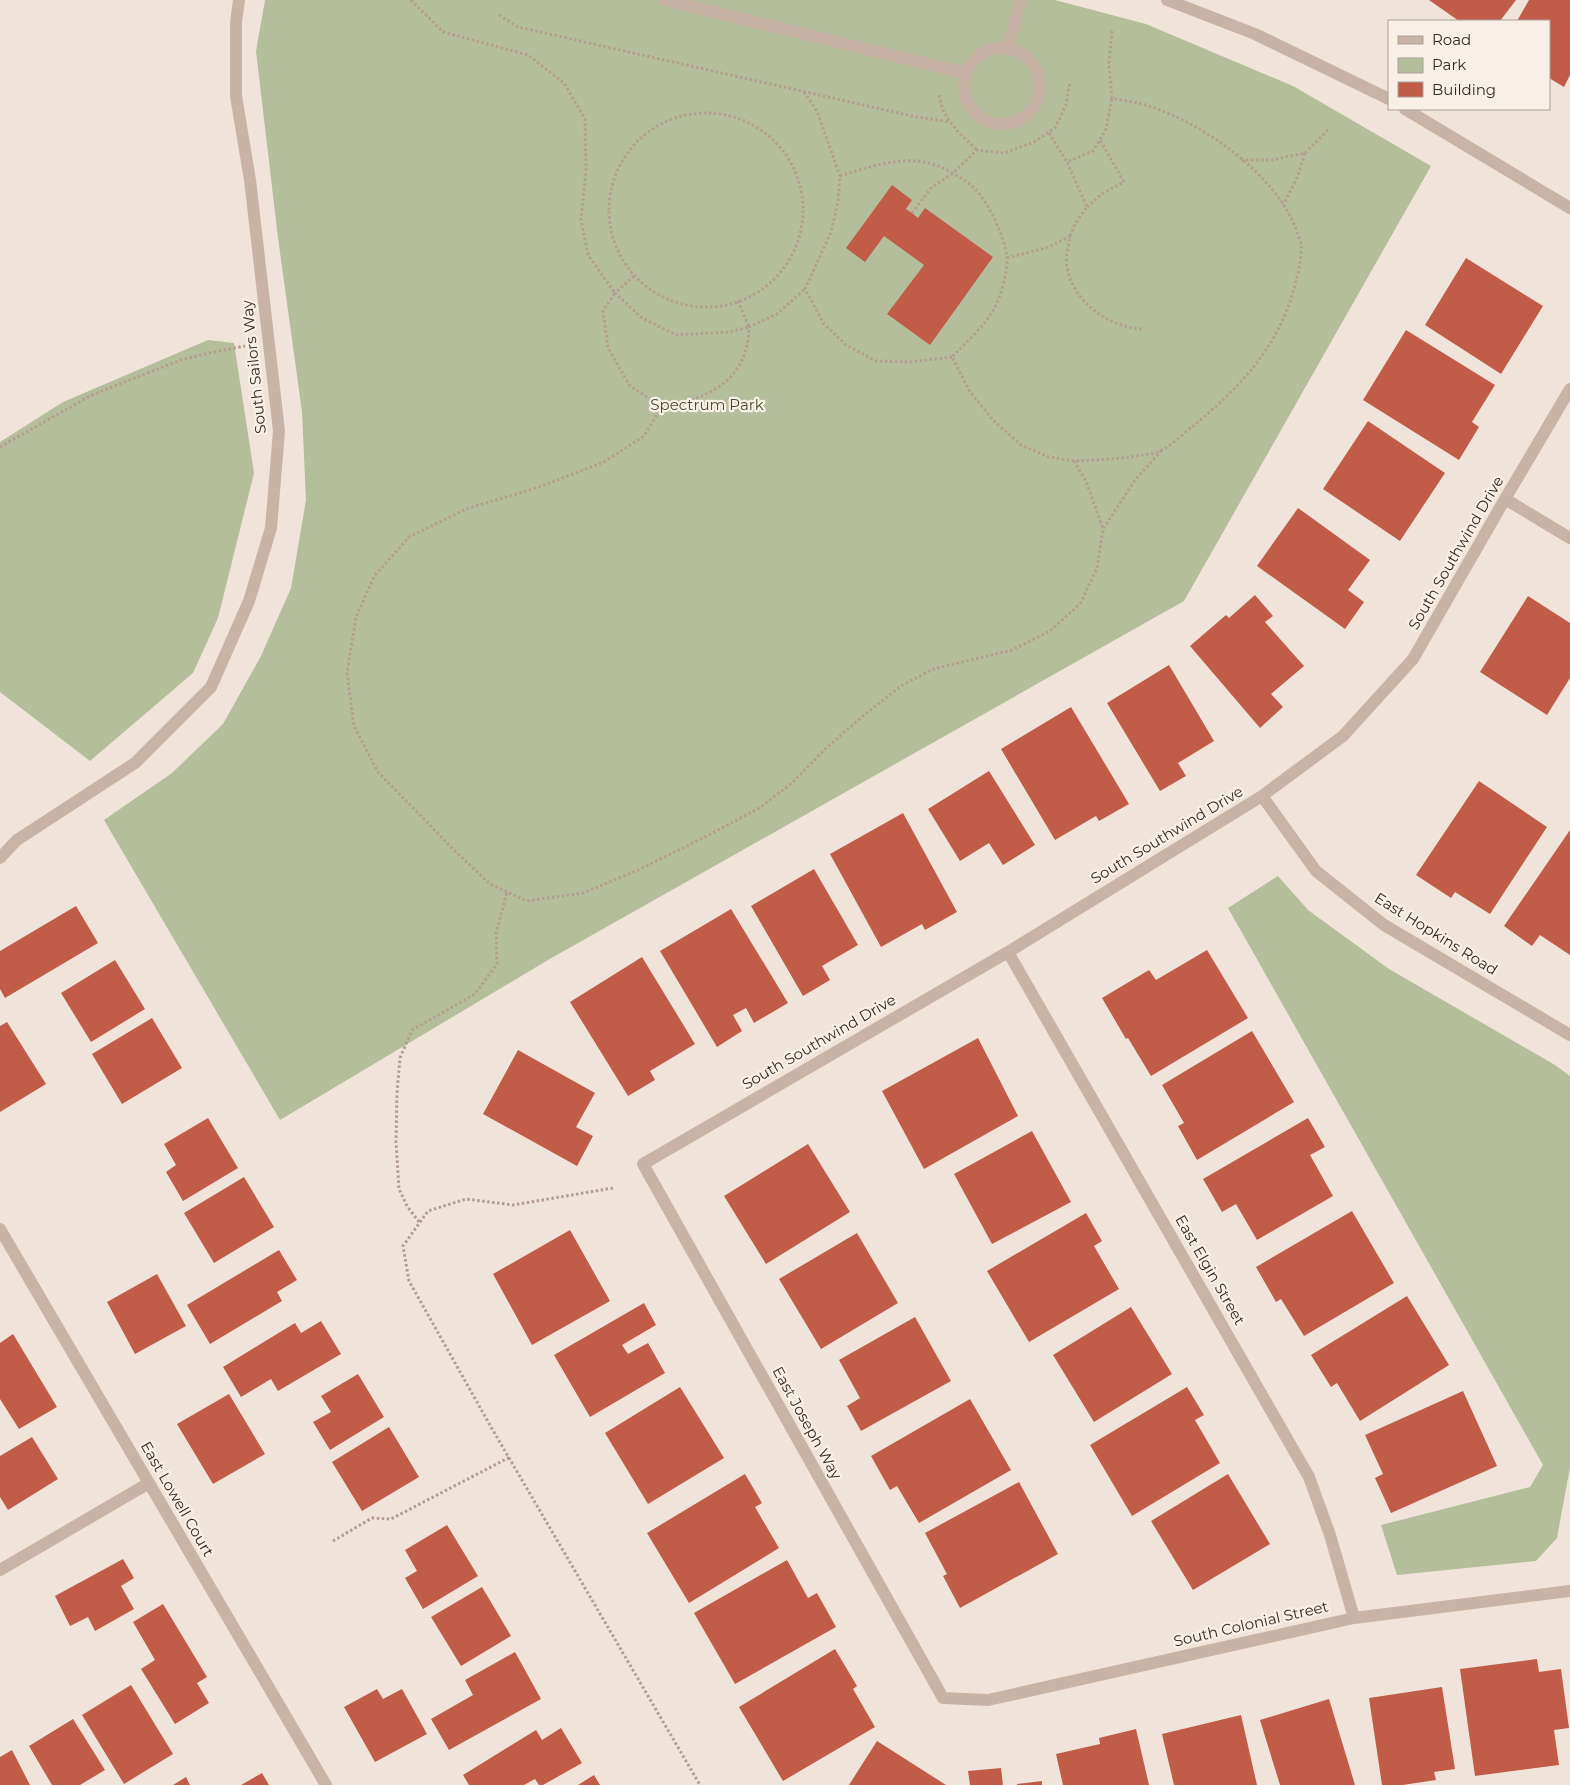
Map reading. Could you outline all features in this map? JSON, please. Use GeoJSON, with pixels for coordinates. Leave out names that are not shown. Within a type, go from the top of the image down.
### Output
{"type":"FeatureCollection","features":[{"type":"Feature","properties":{"kind":"street","name":"South Sailors Way"},"geometry":{"type":"LineString","coordinates":[[0,858],[17,840],[134,763],[211,687],[248,601],[271,528],[279,431],[251,190],[236,96],[236,22],[239,0]]}},
{"type":"Feature","properties":{"kind":"street"},"geometry":{"type":"LineString","coordinates":[[665,0],[966,73]]}},
{"type":"Feature","properties":{"kind":"street"},"geometry":{"type":"LineString","coordinates":[[1008,48],[1021,0]]}},
{"type":"Feature","properties":{"kind":"street"},"geometry":{"type":"LineString","coordinates":[[1167,0],[1255,34],[1388,99]]}},
{"type":"Feature","properties":{"kind":"street"},"geometry":{"type":"LineString","coordinates":[[995,48],[1008,48],[1021,52],[1031,60],[1038,71],[1041,84],[1039,98],[1034,109],[1014,123],[990,123],[979,117],[970,108],[965,97],[966,73],[972,62],[982,53],[995,48]]}},
{"type":"Feature","properties":{"kind":"street"},"geometry":{"type":"LineString","coordinates":[[1407,110],[1570,208]]}},
{"type":"Feature","properties":{"kind":"street","name":"South Southwind Drive"},"geometry":{"type":"LineString","coordinates":[[643,1164],[1008,952],[1262,796],[1343,736],[1413,659],[1504,499],[1570,389]]}},
{"type":"Feature","properties":{"kind":"street"},"geometry":{"type":"LineString","coordinates":[[1504,499],[1570,538]]}},
{"type":"Feature","properties":{"kind":"street","name":"East Hopkins Road"},"geometry":{"type":"LineString","coordinates":[[1262,796],[1316,871],[1384,925],[1570,1035]]}},
{"type":"Feature","properties":{"kind":"street","name":"East Elgin Street"},"geometry":{"type":"LineString","coordinates":[[1008,952],[1309,1476],[1330,1535],[1354,1618]]}},
{"type":"Feature","properties":{"kind":"street","name":"East Joseph Way"},"geometry":{"type":"LineString","coordinates":[[643,1164],[943,1698]]}},
{"type":"Feature","properties":{"kind":"street","name":"East Lowell Court"},"geometry":{"type":"LineString","coordinates":[[0,1229],[326,1785]]}},
{"type":"Feature","properties":{"kind":"street"},"geometry":{"type":"LineString","coordinates":[[0,1570],[149,1483]]}},
{"type":"Feature","properties":{"kind":"street","name":"South Colonial Street"},"geometry":{"type":"LineString","coordinates":[[943,1698],[988,1700],[1354,1618],[1570,1591]]}},
{"type":"Feature","properties":{"kind":"path"},"geometry":{"type":"LineString","coordinates":[[411,0],[443,32],[528,55],[564,83],[585,119],[586,171],[581,219],[588,255],[614,293],[642,318],[676,335],[729,332],[749,327],[777,314],[805,289],[831,232],[838,202],[840,176],[817,111],[804,92]]}},
{"type":"Feature","properties":{"kind":"path"},"geometry":{"type":"LineString","coordinates":[[499,15],[518,27],[912,116],[949,122]]}},
{"type":"Feature","properties":{"kind":"path"},"geometry":{"type":"LineString","coordinates":[[1067,162],[1093,151],[1106,129],[1112,98],[1109,63],[1112,32]]}},
{"type":"Feature","properties":{"kind":"path"},"geometry":{"type":"LineString","coordinates":[[939,94],[942,108],[949,122],[977,150],[1004,153],[1034,142],[1055,128],[1066,105],[1070,82]]}},
{"type":"Feature","properties":{"kind":"path"},"geometry":{"type":"LineString","coordinates":[[662,407],[644,436],[604,462],[539,487],[466,508],[409,537],[375,575],[356,617],[347,673],[354,726],[378,772],[490,884],[527,901],[583,893],[705,837],[762,807],[793,782],[824,750],[856,722],[901,686],[933,669],[1012,650],[1050,631],[1080,604],[1097,568],[1103,529],[1135,480],[1161,451],[1213,409],[1236,387],[1260,358],[1278,333],[1290,305],[1298,273],[1301,243],[1291,217],[1275,193],[1253,170],[1205,134],[1182,120],[1149,106],[1112,98]]}},
{"type":"Feature","properties":{"kind":"path"},"geometry":{"type":"LineString","coordinates":[[696,113],[727,115],[756,126],[781,148],[797,177],[803,210],[797,243],[781,271],[756,293],[738,301],[725,305],[693,306],[660,296],[634,276],[617,250],[609,220],[610,190],[621,161],[641,137],[666,120],[696,113]]}},
{"type":"Feature","properties":{"kind":"path"},"geometry":{"type":"LineString","coordinates":[[1283,205],[1297,178],[1305,153],[1329,128]]}},
{"type":"Feature","properties":{"kind":"path"},"geometry":{"type":"LineString","coordinates":[[1049,133],[1067,162],[1087,207]]}},
{"type":"Feature","properties":{"kind":"path"},"geometry":{"type":"LineString","coordinates":[[1100,140],[1124,182],[1103,193],[1087,207],[1075,224],[1070,236],[1067,266],[1076,293],[1096,313],[1127,328],[1142,329]]}},
{"type":"Feature","properties":{"kind":"path"},"geometry":{"type":"LineString","coordinates":[[912,213],[932,188],[953,173],[977,150]]}},
{"type":"Feature","properties":{"kind":"path"},"geometry":{"type":"LineString","coordinates":[[1240,160],[1272,160],[1305,153]]}},
{"type":"Feature","properties":{"kind":"path"},"geometry":{"type":"LineString","coordinates":[[805,289],[824,324],[846,345],[876,361],[909,362],[952,357],[977,331],[995,308],[1002,286],[1007,258],[1002,234],[975,188],[953,173],[930,163],[903,161],[873,165],[840,176]]}},
{"type":"Feature","properties":{"kind":"path"},"geometry":{"type":"LineString","coordinates":[[1007,258],[1049,247],[1070,236]]}},
{"type":"Feature","properties":{"kind":"path"},"geometry":{"type":"LineString","coordinates":[[634,276],[614,293],[603,310],[608,348],[630,386],[662,407],[687,402],[719,389],[740,367],[749,342],[749,327],[738,301]]}},
{"type":"Feature","properties":{"kind":"path"},"geometry":{"type":"LineString","coordinates":[[0,447],[90,396],[127,380],[181,360],[241,347]]}},
{"type":"Feature","properties":{"kind":"path"},"geometry":{"type":"LineString","coordinates":[[952,357],[970,392],[994,421],[1021,445],[1049,457],[1074,461],[1122,458],[1161,451]]}},
{"type":"Feature","properties":{"kind":"path"},"geometry":{"type":"LineString","coordinates":[[1074,461],[1086,481],[1103,529]]}},
{"type":"Feature","properties":{"kind":"path"},"geometry":{"type":"LineString","coordinates":[[420,1222],[407,1206],[399,1188],[396,1093],[400,1058],[412,1030],[475,994],[497,964],[496,933],[507,892]]}},
{"type":"Feature","properties":{"kind":"path"},"geometry":{"type":"LineString","coordinates":[[613,1188],[513,1205],[466,1199],[428,1211],[402,1246],[410,1281],[510,1458],[700,1785]]}},
{"type":"Feature","properties":{"kind":"path"},"geometry":{"type":"LineString","coordinates":[[334,1541],[372,1518],[392,1519],[510,1458]]}},
{"type":"Feature","properties":{"kind":"green space","name":"Spectrum Park"},"geometry":{"type":"Polygon","coordinates":[[[265,0],[1055,0],[1146,24],[1293,86],[1431,166],[1184,601],[548,960],[280,1120],[104,820],[172,773],[223,724],[261,656],[291,588],[306,500],[302,412],[278,238],[256,51],[265,0]]]}},
{"type":"Feature","properties":{"kind":"green space"},"geometry":{"type":"Polygon","coordinates":[[[208,340],[234,343],[254,473],[218,618],[193,673],[90,761],[0,692],[0,442],[63,402],[208,340]]]}},
{"type":"Feature","properties":{"kind":"green space"},"geometry":{"type":"Polygon","coordinates":[[[1278,876],[1308,910],[1389,969],[1555,1065],[1570,1076],[1570,1467],[1557,1538],[1536,1561],[1397,1575],[1381,1525],[1530,1487],[1543,1465],[1228,908],[1278,876]]]}},
{"type":"Feature","properties":{"kind":"building"},"geometry":{"type":"Polygon","coordinates":[[[1429,0],[1516,0],[1501,20],[1458,20],[1429,0]]]}},
{"type":"Feature","properties":{"kind":"building"},"geometry":{"type":"Polygon","coordinates":[[[1529,0],[1570,0],[1570,75],[1564,87],[1550,79],[1550,20],[1518,20],[1529,0]]]}},
{"type":"Feature","properties":{"kind":"building"},"geometry":{"type":"Polygon","coordinates":[[[892,185],[912,200],[906,209],[918,218],[925,208],[993,257],[930,345],[887,314],[924,265],[884,236],[865,262],[846,248],[892,185]]]}},
{"type":"Feature","properties":{"kind":"building"},"geometry":{"type":"Polygon","coordinates":[[[1466,258],[1543,306],[1501,374],[1425,325],[1466,258]]]}},
{"type":"Feature","properties":{"kind":"building"},"geometry":{"type":"Polygon","coordinates":[[[1406,330],[1495,385],[1472,422],[1479,427],[1459,460],[1363,400],[1406,330]]]}},
{"type":"Feature","properties":{"kind":"building"},"geometry":{"type":"Polygon","coordinates":[[[1368,421],[1445,473],[1400,541],[1323,489],[1368,421]]]}},
{"type":"Feature","properties":{"kind":"building"},"geometry":{"type":"Polygon","coordinates":[[[1298,508],[1370,560],[1348,590],[1364,602],[1345,629],[1257,566],[1298,508]]]}},
{"type":"Feature","properties":{"kind":"building"},"geometry":{"type":"Polygon","coordinates":[[[1255,595],[1273,616],[1265,622],[1304,666],[1271,694],[1283,707],[1260,728],[1190,646],[1226,615],[1229,618],[1255,595]]]}},
{"type":"Feature","properties":{"kind":"building"},"geometry":{"type":"Polygon","coordinates":[[[1528,596],[1570,623],[1570,678],[1547,715],[1480,672],[1528,596]]]}},
{"type":"Feature","properties":{"kind":"building"},"geometry":{"type":"Polygon","coordinates":[[[1169,665],[1214,741],[1178,763],[1186,776],[1160,791],[1107,703],[1169,665]]]}},
{"type":"Feature","properties":{"kind":"building"},"geometry":{"type":"Polygon","coordinates":[[[1071,707],[1129,804],[1099,821],[1096,816],[1055,840],[1001,749],[1071,707]]]}},
{"type":"Feature","properties":{"kind":"building"},"geometry":{"type":"Polygon","coordinates":[[[989,771],[1035,845],[1003,865],[989,843],[960,861],[928,809],[989,771]]]}},
{"type":"Feature","properties":{"kind":"building"},"geometry":{"type":"Polygon","coordinates":[[[1479,781],[1547,827],[1490,914],[1455,892],[1451,898],[1416,875],[1479,781]]]}},
{"type":"Feature","properties":{"kind":"building"},"geometry":{"type":"Polygon","coordinates":[[[903,813],[957,912],[925,930],[922,924],[881,947],[830,854],[903,813]]]}},
{"type":"Feature","properties":{"kind":"building"},"geometry":{"type":"Polygon","coordinates":[[[1570,830],[1570,955],[1540,935],[1532,946],[1504,926],[1570,830]]]}},
{"type":"Feature","properties":{"kind":"building"},"geometry":{"type":"Polygon","coordinates":[[[814,869],[858,945],[822,966],[830,980],[803,996],[751,906],[814,869]]]}},
{"type":"Feature","properties":{"kind":"building"},"geometry":{"type":"Polygon","coordinates":[[[76,906],[98,943],[5,998],[0,989],[0,951],[76,906]]]}},
{"type":"Feature","properties":{"kind":"building"},"geometry":{"type":"Polygon","coordinates":[[[731,909],[788,1003],[754,1023],[746,1008],[733,1015],[742,1031],[717,1047],[660,951],[731,909]]]}},
{"type":"Feature","properties":{"kind":"building"},"geometry":{"type":"Polygon","coordinates":[[[1207,950],[1248,1018],[1151,1076],[1102,998],[1149,970],[1156,980],[1207,950]]]}},
{"type":"Feature","properties":{"kind":"building"},"geometry":{"type":"Polygon","coordinates":[[[642,957],[695,1044],[650,1071],[655,1080],[628,1096],[570,1002],[642,957]]]}},
{"type":"Feature","properties":{"kind":"building"},"geometry":{"type":"Polygon","coordinates":[[[115,960],[145,1009],[91,1042],[61,993],[115,960]]]}},
{"type":"Feature","properties":{"kind":"building"},"geometry":{"type":"Polygon","coordinates":[[[152,1018],[182,1068],[122,1104],[92,1054],[152,1018]]]}},
{"type":"Feature","properties":{"kind":"building"},"geometry":{"type":"Polygon","coordinates":[[[7,1022],[46,1084],[0,1112],[0,1026],[7,1022]]]}},
{"type":"Feature","properties":{"kind":"building"},"geometry":{"type":"Polygon","coordinates":[[[1252,1031],[1294,1102],[1197,1160],[1178,1126],[1184,1123],[1162,1085],[1252,1031]]]}},
{"type":"Feature","properties":{"kind":"building"},"geometry":{"type":"Polygon","coordinates":[[[978,1038],[1018,1116],[924,1169],[882,1091],[978,1038]]]}},
{"type":"Feature","properties":{"kind":"building"},"geometry":{"type":"Polygon","coordinates":[[[518,1050],[595,1093],[576,1127],[593,1136],[577,1166],[483,1114],[518,1050]]]}},
{"type":"Feature","properties":{"kind":"building"},"geometry":{"type":"Polygon","coordinates":[[[208,1118],[238,1168],[183,1201],[166,1172],[176,1165],[164,1144],[208,1118]]]}},
{"type":"Feature","properties":{"kind":"building"},"geometry":{"type":"Polygon","coordinates":[[[1308,1118],[1325,1147],[1310,1155],[1333,1196],[1257,1240],[1236,1204],[1222,1212],[1203,1179],[1308,1118]]]}},
{"type":"Feature","properties":{"kind":"building"},"geometry":{"type":"Polygon","coordinates":[[[1032,1131],[1071,1202],[992,1244],[954,1174],[1032,1131]]]}},
{"type":"Feature","properties":{"kind":"building"},"geometry":{"type":"Polygon","coordinates":[[[808,1144],[850,1212],[766,1264],[724,1196],[808,1144]]]}},
{"type":"Feature","properties":{"kind":"building"},"geometry":{"type":"Polygon","coordinates":[[[244,1177],[274,1227],[214,1263],[184,1213],[244,1177]]]}},
{"type":"Feature","properties":{"kind":"building"},"geometry":{"type":"Polygon","coordinates":[[[1352,1211],[1394,1283],[1304,1336],[1281,1299],[1276,1302],[1256,1267],[1352,1211]]]}},
{"type":"Feature","properties":{"kind":"building"},"geometry":{"type":"Polygon","coordinates":[[[1086,1213],[1102,1241],[1094,1246],[1119,1289],[1029,1342],[987,1271],[1086,1213]]]}},
{"type":"Feature","properties":{"kind":"building"},"geometry":{"type":"Polygon","coordinates":[[[570,1230],[610,1301],[532,1345],[493,1274],[570,1230]]]}},
{"type":"Feature","properties":{"kind":"building"},"geometry":{"type":"Polygon","coordinates":[[[857,1233],[898,1303],[821,1349],[779,1279],[857,1233]]]}},
{"type":"Feature","properties":{"kind":"building"},"geometry":{"type":"Polygon","coordinates":[[[279,1250],[297,1280],[277,1292],[282,1301],[210,1344],[187,1305],[279,1250]]]}},
{"type":"Feature","properties":{"kind":"building"},"geometry":{"type":"Polygon","coordinates":[[[157,1274],[186,1326],[135,1354],[107,1302],[157,1274]]]}},
{"type":"Feature","properties":{"kind":"building"},"geometry":{"type":"Polygon","coordinates":[[[1407,1296],[1449,1365],[1360,1421],[1337,1383],[1331,1387],[1311,1355],[1407,1296]]]}},
{"type":"Feature","properties":{"kind":"building"},"geometry":{"type":"Polygon","coordinates":[[[644,1303],[656,1325],[622,1345],[628,1354],[648,1343],[665,1373],[590,1417],[554,1355],[644,1303]]]}},
{"type":"Feature","properties":{"kind":"building"},"geometry":{"type":"Polygon","coordinates":[[[1131,1307],[1172,1374],[1094,1422],[1053,1355],[1131,1307]]]}},
{"type":"Feature","properties":{"kind":"building"},"geometry":{"type":"Polygon","coordinates":[[[915,1317],[951,1381],[861,1431],[847,1406],[860,1398],[839,1360],[915,1317]]]}},
{"type":"Feature","properties":{"kind":"building"},"geometry":{"type":"Polygon","coordinates":[[[321,1321],[341,1354],[278,1391],[271,1379],[241,1397],[223,1367],[295,1323],[301,1333],[321,1321]]]}},
{"type":"Feature","properties":{"kind":"building"},"geometry":{"type":"Polygon","coordinates":[[[13,1334],[57,1407],[19,1429],[0,1399],[0,1343],[13,1334]]]}},
{"type":"Feature","properties":{"kind":"building"},"geometry":{"type":"Polygon","coordinates":[[[358,1374],[384,1417],[330,1450],[313,1422],[331,1412],[321,1396],[358,1374]]]}},
{"type":"Feature","properties":{"kind":"building"},"geometry":{"type":"Polygon","coordinates":[[[680,1387],[724,1458],[648,1504],[605,1433],[680,1387]]]}},
{"type":"Feature","properties":{"kind":"building"},"geometry":{"type":"Polygon","coordinates":[[[1187,1387],[1204,1415],[1195,1420],[1220,1463],[1132,1516],[1090,1445],[1187,1387]]]}},
{"type":"Feature","properties":{"kind":"building"},"geometry":{"type":"Polygon","coordinates":[[[1463,1391],[1497,1466],[1391,1513],[1375,1478],[1383,1474],[1365,1435],[1463,1391]]]}},
{"type":"Feature","properties":{"kind":"building"},"geometry":{"type":"Polygon","coordinates":[[[229,1394],[265,1454],[213,1484],[177,1424],[229,1394]]]}},
{"type":"Feature","properties":{"kind":"building"},"geometry":{"type":"Polygon","coordinates":[[[970,1399],[1011,1470],[919,1523],[897,1486],[890,1490],[871,1456],[970,1399]]]}},
{"type":"Feature","properties":{"kind":"building"},"geometry":{"type":"Polygon","coordinates":[[[389,1427],[419,1477],[362,1511],[332,1462],[389,1427]]]}},
{"type":"Feature","properties":{"kind":"building"},"geometry":{"type":"Polygon","coordinates":[[[32,1437],[58,1479],[8,1510],[0,1497],[0,1456],[32,1437]]]}},
{"type":"Feature","properties":{"kind":"building"},"geometry":{"type":"Polygon","coordinates":[[[745,1474],[762,1503],[755,1507],[779,1548],[689,1603],[647,1533],[745,1474]]]}},
{"type":"Feature","properties":{"kind":"building"},"geometry":{"type":"Polygon","coordinates":[[[1228,1474],[1270,1544],[1193,1590],[1151,1521],[1228,1474]]]}},
{"type":"Feature","properties":{"kind":"building"},"geometry":{"type":"Polygon","coordinates":[[[1019,1482],[1058,1554],[960,1608],[943,1576],[947,1574],[925,1533],[1019,1482]]]}},
{"type":"Feature","properties":{"kind":"building"},"geometry":{"type":"Polygon","coordinates":[[[447,1525],[478,1576],[423,1609],[405,1578],[417,1571],[405,1550],[447,1525]]]}},
{"type":"Feature","properties":{"kind":"building"},"geometry":{"type":"Polygon","coordinates":[[[123,1559],[134,1578],[121,1586],[134,1609],[95,1631],[88,1617],[70,1626],[55,1596],[123,1559]]]}},
{"type":"Feature","properties":{"kind":"building"},"geometry":{"type":"Polygon","coordinates":[[[787,1560],[808,1598],[817,1593],[836,1627],[735,1684],[694,1613],[787,1560]]]}},
{"type":"Feature","properties":{"kind":"building"},"geometry":{"type":"Polygon","coordinates":[[[482,1587],[511,1636],[461,1666],[431,1617],[482,1587]]]}},
{"type":"Feature","properties":{"kind":"building"},"geometry":{"type":"Polygon","coordinates":[[[163,1604],[207,1677],[197,1683],[209,1703],[175,1724],[141,1669],[155,1660],[133,1622],[163,1604]]]}},
{"type":"Feature","properties":{"kind":"building"},"geometry":{"type":"Polygon","coordinates":[[[835,1649],[857,1686],[853,1689],[875,1727],[783,1781],[739,1707],[835,1649]]]}},
{"type":"Feature","properties":{"kind":"building"},"geometry":{"type":"Polygon","coordinates":[[[515,1652],[541,1699],[449,1750],[431,1719],[473,1695],[465,1680],[515,1652]]]}},
{"type":"Feature","properties":{"kind":"building"},"geometry":{"type":"Polygon","coordinates":[[[1537,1659],[1539,1672],[1561,1669],[1569,1728],[1554,1730],[1559,1765],[1475,1776],[1460,1669],[1537,1659]]]}},
{"type":"Feature","properties":{"kind":"building"},"geometry":{"type":"Polygon","coordinates":[[[131,1685],[173,1754],[124,1784],[82,1715],[131,1685]]]}},
{"type":"Feature","properties":{"kind":"building"},"geometry":{"type":"Polygon","coordinates":[[[1442,1687],[1455,1769],[1434,1772],[1436,1780],[1403,1785],[1382,1785],[1369,1698],[1442,1687]]]}},
{"type":"Feature","properties":{"kind":"building"},"geometry":{"type":"Polygon","coordinates":[[[377,1689],[383,1699],[402,1689],[427,1734],[375,1762],[344,1707],[377,1689]]]}},
{"type":"Feature","properties":{"kind":"building"},"geometry":{"type":"Polygon","coordinates":[[[1329,1699],[1355,1785],[1280,1785],[1260,1720],[1329,1699]]]}},
{"type":"Feature","properties":{"kind":"building"},"geometry":{"type":"Polygon","coordinates":[[[1241,1715],[1257,1785],[1174,1785],[1162,1734],[1241,1715]]]}},
{"type":"Feature","properties":{"kind":"building"},"geometry":{"type":"Polygon","coordinates":[[[73,1719],[105,1770],[80,1785],[52,1785],[29,1746],[73,1719]]]}},
{"type":"Feature","properties":{"kind":"building"},"geometry":{"type":"Polygon","coordinates":[[[561,1728],[582,1763],[543,1785],[539,1785],[535,1779],[524,1785],[469,1785],[463,1775],[536,1730],[542,1740],[561,1728]]]}},
{"type":"Feature","properties":{"kind":"building"},"geometry":{"type":"Polygon","coordinates":[[[1136,1729],[1149,1785],[1063,1785],[1056,1754],[1100,1744],[1099,1738],[1136,1729]]]}},
{"type":"Feature","properties":{"kind":"building"},"geometry":{"type":"Polygon","coordinates":[[[877,1741],[946,1785],[849,1785],[877,1741]]]}},
{"type":"Feature","properties":{"kind":"building"},"geometry":{"type":"Polygon","coordinates":[[[12,1750],[30,1785],[0,1785],[0,1757],[12,1750]]]}},
{"type":"Feature","properties":{"kind":"building"},"geometry":{"type":"Polygon","coordinates":[[[1001,1768],[1003,1785],[970,1785],[968,1771],[1001,1768]]]}},
{"type":"Feature","properties":{"kind":"building"},"geometry":{"type":"Polygon","coordinates":[[[262,1773],[269,1785],[241,1785],[262,1773]]]}},
{"type":"Feature","properties":{"kind":"building"},"geometry":{"type":"Polygon","coordinates":[[[594,1775],[600,1785],[578,1785],[594,1775]]]}},
{"type":"Feature","properties":{"kind":"building"},"geometry":{"type":"Polygon","coordinates":[[[186,1777],[190,1785],[173,1785],[186,1777]]]}},
{"type":"Feature","properties":{"kind":"building"},"geometry":{"type":"Polygon","coordinates":[[[1042,1781],[1042,1785],[1017,1785],[1017,1784],[1042,1781]]]}}]}
